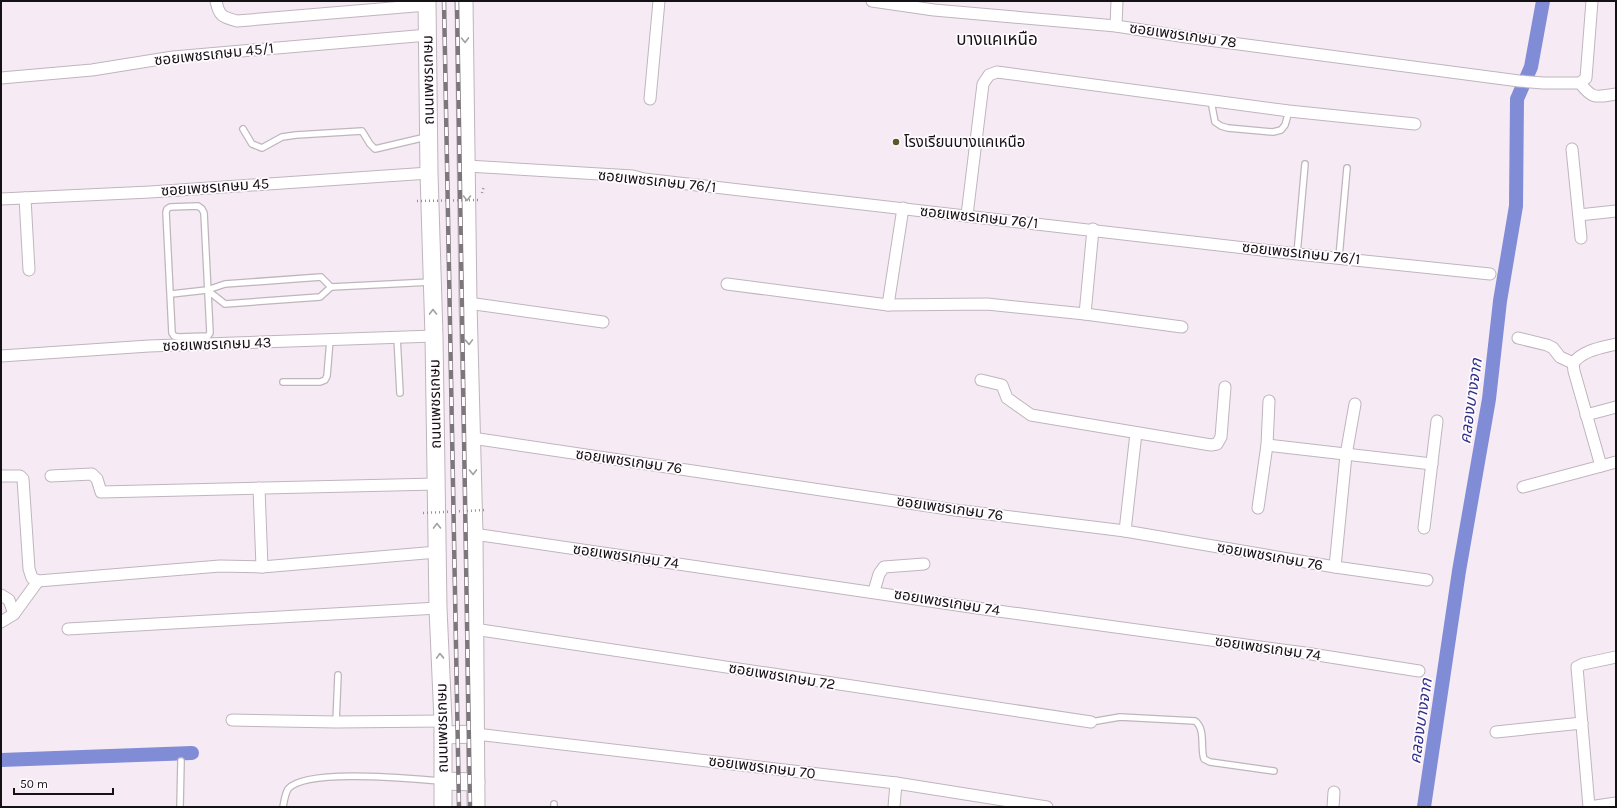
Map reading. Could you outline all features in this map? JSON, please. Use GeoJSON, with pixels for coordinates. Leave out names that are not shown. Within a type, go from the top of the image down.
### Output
{"type":"FeatureCollection","features":[{"type":"Feature","properties":{"kind":"main road"},"geometry":{"type":"LineString","coordinates":[[464,1],[468,304],[474,534],[476,807]]}},
{"type":"Feature","properties":{"kind":"main road","name":"ถนนเพชรเกษม"},"geometry":{"type":"LineString","coordinates":[[427,3],[428,136],[434,336],[438,608],[443,728],[443,807]]}},
{"type":"Feature","properties":{"kind":"main road"},"geometry":{"type":"LineString","coordinates":[[443,728],[476,734]]}},
{"type":"Feature","properties":{"kind":"main road"},"geometry":{"type":"LineString","coordinates":[[443,781],[476,782]]}},
{"type":"Feature","properties":{"kind":"street"},"geometry":{"type":"LineString","coordinates":[[216,1],[219,12],[225,18],[237,21],[427,3]]}},
{"type":"Feature","properties":{"kind":"street"},"geometry":{"type":"LineString","coordinates":[[650,99],[659,1]]}},
{"type":"Feature","properties":{"kind":"street","name":"ซอยเพชรเกษม 78"},"geometry":{"type":"LineString","coordinates":[[872,1],[934,10],[1116,26],[1186,37],[1519,81],[1543,83],[1580,83]]}},
{"type":"Feature","properties":{"kind":"street"},"geometry":{"type":"LineString","coordinates":[[1116,26],[1117,1]]}},
{"type":"Feature","properties":{"kind":"street"},"geometry":{"type":"LineString","coordinates":[[1592,1],[1588,74],[1580,83],[1589,94],[1594,96],[1616,94]]}},
{"type":"Feature","properties":{"kind":"street","name":"ซอยเพชรเกษม 45/1"},"geometry":{"type":"LineString","coordinates":[[1,78],[92,70],[173,57],[428,35]]}},
{"type":"Feature","properties":{"kind":"street"},"geometry":{"type":"LineString","coordinates":[[967,215],[983,84],[989,75],[997,72],[1289,111],[1415,124]]}},
{"type":"Feature","properties":{"kind":"street"},"geometry":{"type":"LineString","coordinates":[[1572,149],[1581,238]]}},
{"type":"Feature","properties":{"kind":"street","name":"ซอยเพชรเกษม 76/1"},"geometry":{"type":"LineString","coordinates":[[467,166],[633,176],[644,180],[967,215],[1297,254],[1339,257],[1490,274]]}},
{"type":"Feature","properties":{"kind":"street","name":"ซอยเพชรเกษม 45"},"geometry":{"type":"LineString","coordinates":[[1,199],[150,192],[429,173]]}},
{"type":"Feature","properties":{"kind":"street"},"geometry":{"type":"LineString","coordinates":[[25,198],[29,270]]}},
{"type":"Feature","properties":{"kind":"street"},"geometry":{"type":"LineString","coordinates":[[888,305],[903,208]]}},
{"type":"Feature","properties":{"kind":"street"},"geometry":{"type":"LineString","coordinates":[[1579,215],[1616,211]]}},
{"type":"Feature","properties":{"kind":"street"},"geometry":{"type":"LineString","coordinates":[[1085,314],[1093,230]]}},
{"type":"Feature","properties":{"kind":"street"},"geometry":{"type":"LineString","coordinates":[[727,284],[888,305],[987,304],[1182,326]]}},
{"type":"Feature","properties":{"kind":"street"},"geometry":{"type":"LineString","coordinates":[[468,304],[603,322]]}},
{"type":"Feature","properties":{"kind":"street","name":"ซอยเพชรเกษม 43"},"geometry":{"type":"LineString","coordinates":[[1,356],[148,346],[434,336]]}},
{"type":"Feature","properties":{"kind":"street"},"geometry":{"type":"LineString","coordinates":[[1518,338],[1547,345],[1553,348],[1560,357],[1573,363]]}},
{"type":"Feature","properties":{"kind":"street"},"geometry":{"type":"LineString","coordinates":[[1600,466],[1573,363],[1579,356],[1590,351],[1616,344]]}},
{"type":"Feature","properties":{"kind":"street"},"geometry":{"type":"LineString","coordinates":[[981,380],[1002,385],[1007,398],[1031,415],[1211,445],[1217,444],[1221,437],[1225,387]]}},
{"type":"Feature","properties":{"kind":"street"},"geometry":{"type":"LineString","coordinates":[[1258,508],[1266,445],[1269,401]]}},
{"type":"Feature","properties":{"kind":"street"},"geometry":{"type":"LineString","coordinates":[[1335,567],[1346,455],[1355,404]]}},
{"type":"Feature","properties":{"kind":"street"},"geometry":{"type":"LineString","coordinates":[[1586,415],[1616,407]]}},
{"type":"Feature","properties":{"kind":"street"},"geometry":{"type":"LineString","coordinates":[[1424,528],[1437,421]]}},
{"type":"Feature","properties":{"kind":"street"},"geometry":{"type":"LineString","coordinates":[[1125,532],[1136,433]]}},
{"type":"Feature","properties":{"kind":"street","name":"ซอยเพชรเกษม 76"},"geometry":{"type":"LineString","coordinates":[[472,438],[955,510],[1125,532],[1335,567],[1427,580]]}},
{"type":"Feature","properties":{"kind":"street"},"geometry":{"type":"LineString","coordinates":[[1266,445],[1432,464]]}},
{"type":"Feature","properties":{"kind":"street"},"geometry":{"type":"LineString","coordinates":[[1523,487],[1616,462]]}},
{"type":"Feature","properties":{"kind":"street"},"geometry":{"type":"LineString","coordinates":[[51,476],[92,474],[97,479],[101,492],[436,484]]}},
{"type":"Feature","properties":{"kind":"street"},"geometry":{"type":"LineString","coordinates":[[1,476],[20,476],[23,479],[29,569],[32,578],[38,581],[220,566],[262,567],[437,552]]}},
{"type":"Feature","properties":{"kind":"street"},"geometry":{"type":"LineString","coordinates":[[259,488],[262,567]]}},
{"type":"Feature","properties":{"kind":"street","name":"ซอยเพชรเกษม 74"},"geometry":{"type":"LineString","coordinates":[[474,534],[1419,671]]}},
{"type":"Feature","properties":{"kind":"street"},"geometry":{"type":"LineString","coordinates":[[874,591],[879,574],[884,567],[924,564]]}},
{"type":"Feature","properties":{"kind":"street"},"geometry":{"type":"LineString","coordinates":[[1,622],[14,614],[38,581]]}},
{"type":"Feature","properties":{"kind":"street"},"geometry":{"type":"LineString","coordinates":[[1,595],[9,600],[14,614]]}},
{"type":"Feature","properties":{"kind":"street"},"geometry":{"type":"LineString","coordinates":[[68,629],[438,608]]}},
{"type":"Feature","properties":{"kind":"street","name":"ซอยเพชรเกษม 72"},"geometry":{"type":"LineString","coordinates":[[474,629],[1091,722]]}},
{"type":"Feature","properties":{"kind":"street"},"geometry":{"type":"LineString","coordinates":[[1616,657],[1583,664],[1577,667],[1589,807],[1616,803]]}},
{"type":"Feature","properties":{"kind":"street"},"geometry":{"type":"LineString","coordinates":[[232,720],[336,722],[443,728]]}},
{"type":"Feature","properties":{"kind":"street"},"geometry":{"type":"LineString","coordinates":[[1496,732],[1582,723]]}},
{"type":"Feature","properties":{"kind":"street","name":"ซอยเพชรเกษม 70"},"geometry":{"type":"LineString","coordinates":[[476,734],[896,783],[984,802],[1047,807]]}},
{"type":"Feature","properties":{"kind":"street"},"geometry":{"type":"LineString","coordinates":[[894,807],[896,783]]}},
{"type":"Feature","properties":{"kind":"street"},"geometry":{"type":"LineString","coordinates":[[1333,807],[1334,792]]}},
{"type":"Feature","properties":{"kind":"lane"},"geometry":{"type":"LineString","coordinates":[[1211,101],[1215,122],[1228,128],[1273,132],[1281,130],[1289,111]]}},
{"type":"Feature","properties":{"kind":"lane"},"geometry":{"type":"LineString","coordinates":[[243,130],[252,144],[262,148],[282,137],[296,135],[362,131],[375,149],[428,136]]}},
{"type":"Feature","properties":{"kind":"lane"},"geometry":{"type":"LineString","coordinates":[[1297,254],[1305,164]]}},
{"type":"Feature","properties":{"kind":"lane"},"geometry":{"type":"LineString","coordinates":[[1339,257],[1347,168]]}},
{"type":"Feature","properties":{"kind":"lane"},"geometry":{"type":"LineString","coordinates":[[198,206],[204,213],[210,333],[208,336],[174,336],[172,333],[171,294],[167,208],[198,206]]}},
{"type":"Feature","properties":{"kind":"lane"},"geometry":{"type":"LineString","coordinates":[[171,294],[208,290],[225,284],[321,277],[331,287]]}},
{"type":"Feature","properties":{"kind":"lane"},"geometry":{"type":"LineString","coordinates":[[208,290],[225,304],[320,297],[331,287],[432,282]]}},
{"type":"Feature","properties":{"kind":"lane"},"geometry":{"type":"LineString","coordinates":[[397,337],[400,393]]}},
{"type":"Feature","properties":{"kind":"lane"},"geometry":{"type":"LineString","coordinates":[[283,382],[320,382],[325,380],[327,376],[330,340]]}},
{"type":"Feature","properties":{"kind":"lane"},"geometry":{"type":"LineString","coordinates":[[336,722],[338,675]]}},
{"type":"Feature","properties":{"kind":"lane"},"geometry":{"type":"LineString","coordinates":[[1091,722],[1120,717],[1195,722],[1199,724],[1201,728],[1202,753],[1204,760],[1274,771]]}},
{"type":"Feature","properties":{"kind":"lane"},"geometry":{"type":"LineString","coordinates":[[180,807],[181,761]]}},
{"type":"Feature","properties":{"kind":"lane"},"geometry":{"type":"LineString","coordinates":[[283,807],[288,790],[296,783],[319,778],[371,777],[443,781]]}},
{"type":"Feature","properties":{"kind":"path"},"geometry":{"type":"LineString","coordinates":[[418,201],[481,200]]}},
{"type":"Feature","properties":{"kind":"path"},"geometry":{"type":"LineString","coordinates":[[423,513],[486,510]]}},
{"type":"Feature","properties":{"kind":"waterway","name":"คลองบางจาก"},"geometry":{"type":"LineString","coordinates":[[1424,807],[1459,571],[1489,399],[1500,301],[1516,206],[1517,99],[1531,67],[1543,1]]}},
{"type":"Feature","properties":{"kind":"waterway"},"geometry":{"type":"LineString","coordinates":[[1,760],[192,753]]}},
{"type":"Feature","properties":{"kind":"railway"},"geometry":{"type":"LineString","coordinates":[[444,1],[459,807]]}},
{"type":"Feature","properties":{"kind":"railway"},"geometry":{"type":"LineString","coordinates":[[457,1],[470,807]]}},
{"type":"Feature","properties":{"kind":"place","name":"โรงเรียนบางแคเหนือ"},"geometry":{"type":"Point","coordinates":[896,142]}},
{"type":"Feature","properties":{"kind":"district","name":"บางแคเหนือ"},"geometry":{"type":"Point","coordinates":[997,39]}}]}
